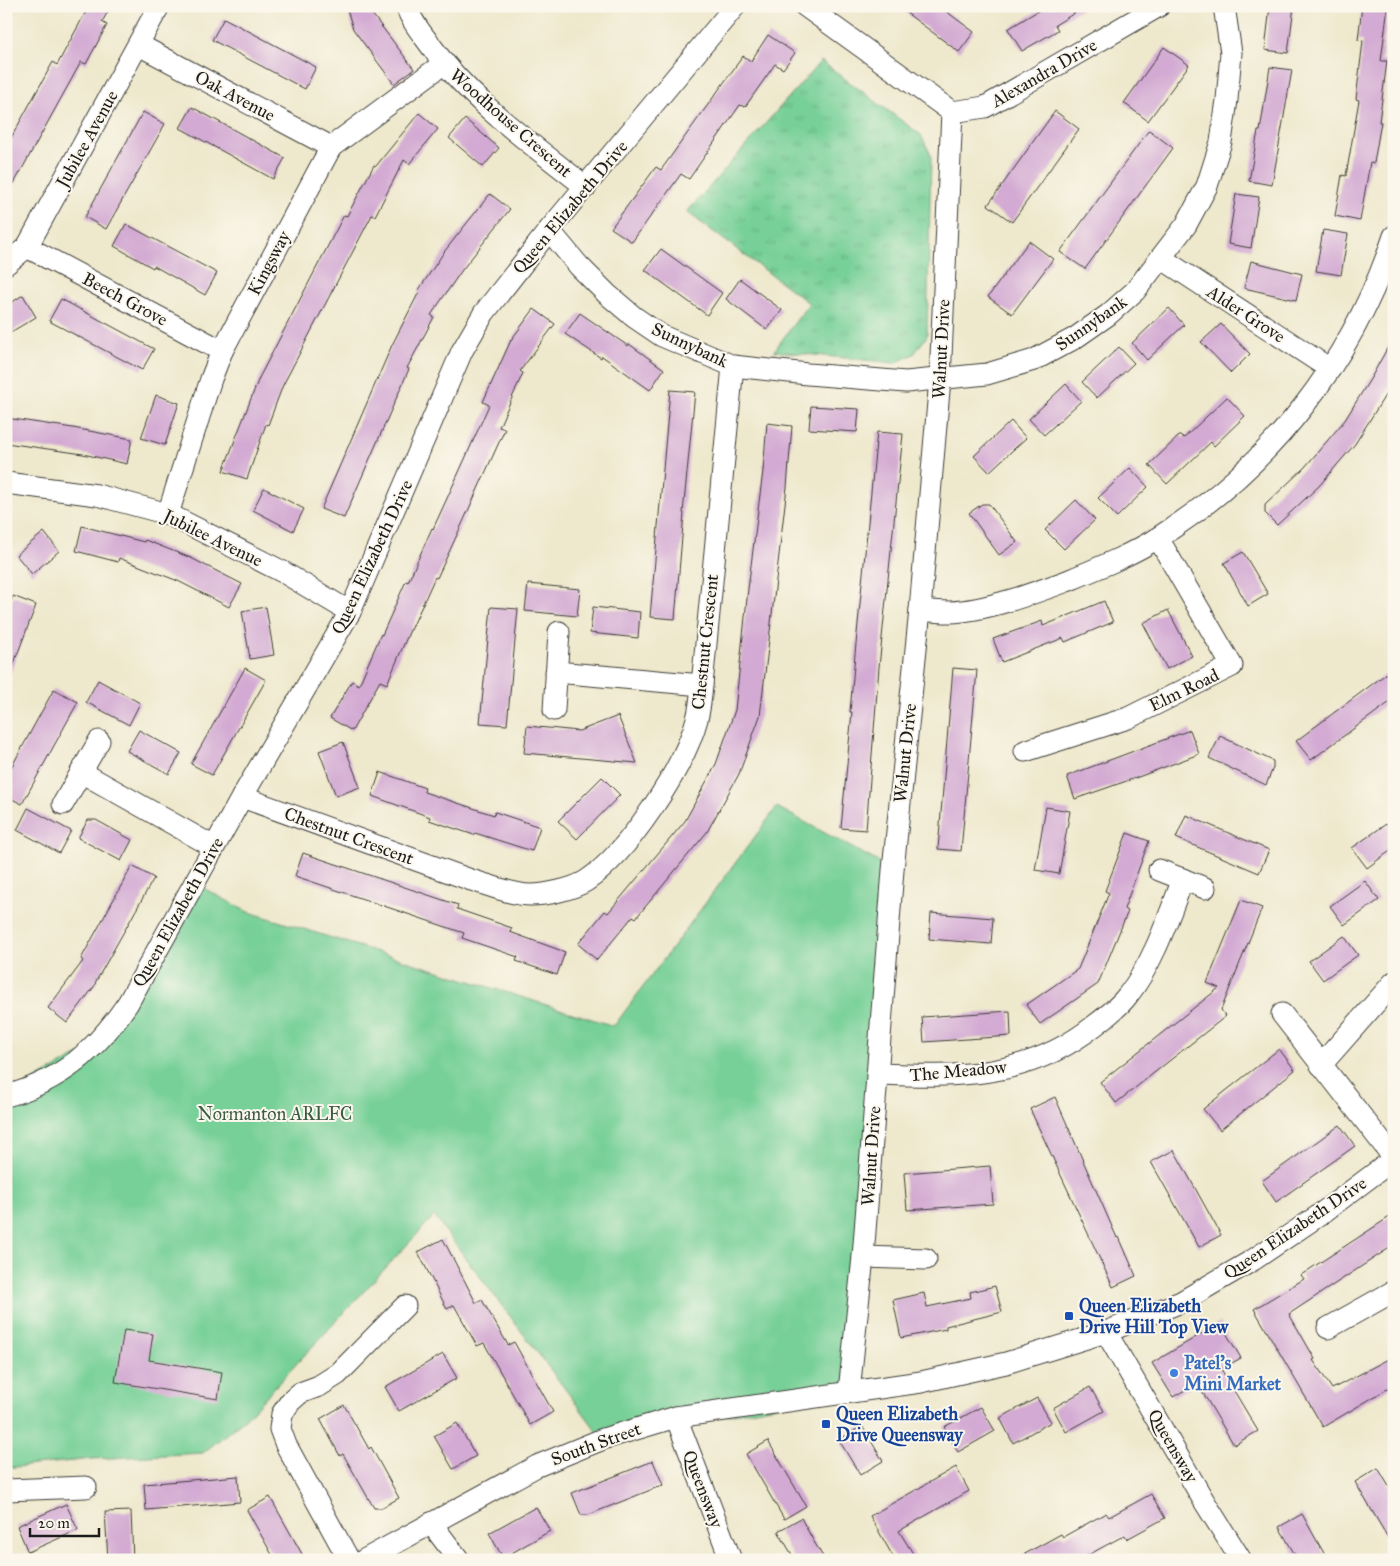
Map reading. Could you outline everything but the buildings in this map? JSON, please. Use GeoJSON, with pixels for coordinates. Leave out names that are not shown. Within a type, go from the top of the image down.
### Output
{"type":"FeatureCollection","features":[{"type":"Feature","properties":{"kind":"street","name":"Jubilee Avenue"},"geometry":{"type":"LineString","coordinates":[[6,264],[27,247],[159,6]]}},
{"type":"Feature","properties":{"kind":"street","name":"Woodhouse Crescent"},"geometry":{"type":"LineString","coordinates":[[406,6],[410,18],[443,64],[480,100],[586,187]]}},
{"type":"Feature","properties":{"kind":"street","name":"Queen Elizabeth Drive"},"geometry":{"type":"LineString","coordinates":[[6,1096],[44,1082],[67,1068],[90,1050],[110,1028],[128,1003],[242,797],[350,612],[462,351],[484,313],[549,230],[736,6]]}},
{"type":"Feature","properties":{"kind":"street"},"geometry":{"type":"LineString","coordinates":[[805,6],[952,112]]}},
{"type":"Feature","properties":{"kind":"street","name":"Alexandra Drive"},"geometry":{"type":"LineString","coordinates":[[952,112],[985,107],[1159,6]]}},
{"type":"Feature","properties":{"kind":"street","name":"Sunnybank"},"geometry":{"type":"LineString","coordinates":[[549,230],[601,289],[634,317],[662,336],[733,366],[906,382],[987,374],[1034,360],[1075,338],[1108,315],[1135,291],[1186,225],[1206,186],[1220,142],[1227,100],[1231,53],[1224,6]]}},
{"type":"Feature","properties":{"kind":"street","name":"Oak Avenue"},"geometry":{"type":"LineString","coordinates":[[139,45],[331,148]]}},
{"type":"Feature","properties":{"kind":"street","name":"Kingsway"},"geometry":{"type":"LineString","coordinates":[[168,514],[211,379],[222,351],[331,148],[443,64]]}},
{"type":"Feature","properties":{"kind":"street","name":"Walnut Drive"},"geometry":{"type":"LineString","coordinates":[[849,1392],[863,1257],[893,870],[920,610],[940,379],[952,112]]}},
{"type":"Feature","properties":{"kind":"street"},"geometry":{"type":"LineString","coordinates":[[920,610],[951,612],[990,605],[1040,591],[1093,570],[1158,538],[1196,512],[1244,472],[1276,440],[1308,402],[1357,326],[1384,266],[1394,236]]}},
{"type":"Feature","properties":{"kind":"street","name":"Beech Grove"},"geometry":{"type":"LineString","coordinates":[[27,247],[222,351]]}},
{"type":"Feature","properties":{"kind":"street","name":"Alder Grove"},"geometry":{"type":"LineString","coordinates":[[1162,258],[1330,369]]}},
{"type":"Feature","properties":{"kind":"street","name":"Chestnut Crescent"},"geometry":{"type":"LineString","coordinates":[[242,797],[500,889],[530,895],[559,891],[585,881],[610,861],[633,834],[660,796],[684,753],[697,719],[702,685],[733,366]]}},
{"type":"Feature","properties":{"kind":"street","name":"Jubilee Avenue"},"geometry":{"type":"LineString","coordinates":[[6,483],[97,495],[168,514],[282,572],[350,612]]}},
{"type":"Feature","properties":{"kind":"street","name":"Elm Road"},"geometry":{"type":"LineString","coordinates":[[1025,751],[1128,718],[1232,666],[1158,538]]}},
{"type":"Feature","properties":{"kind":"street"},"geometry":{"type":"LineString","coordinates":[[554,710],[559,632]]}},
{"type":"Feature","properties":{"kind":"street"},"geometry":{"type":"LineString","coordinates":[[556,672],[702,685]]}},
{"type":"Feature","properties":{"kind":"street"},"geometry":{"type":"LineString","coordinates":[[63,804],[99,741]]}},
{"type":"Feature","properties":{"kind":"street"},"geometry":{"type":"LineString","coordinates":[[81,772],[214,847]]}},
{"type":"Feature","properties":{"kind":"street"},"geometry":{"type":"LineString","coordinates":[[1159,870],[1205,888]]}},
{"type":"Feature","properties":{"kind":"street","name":"The Meadow"},"geometry":{"type":"LineString","coordinates":[[877,1074],[937,1076],[998,1071],[1038,1060],[1079,1038],[1105,1018],[1128,996],[1146,966],[1183,879]]}},
{"type":"Feature","properties":{"kind":"street"},"geometry":{"type":"LineString","coordinates":[[1321,1065],[1394,982]]}},
{"type":"Feature","properties":{"kind":"street"},"geometry":{"type":"LineString","coordinates":[[1282,1014],[1394,1158]]}},
{"type":"Feature","properties":{"kind":"street","name":"Queen Elizabeth Drive"},"geometry":{"type":"LineString","coordinates":[[849,1392],[921,1382],[1006,1364],[1106,1332],[1181,1302],[1253,1260],[1318,1216],[1394,1158]]}},
{"type":"Feature","properties":{"kind":"street"},"geometry":{"type":"LineString","coordinates":[[863,1257],[926,1259]]}},
{"type":"Feature","properties":{"kind":"street"},"geometry":{"type":"LineString","coordinates":[[1328,1328],[1394,1291]]}},
{"type":"Feature","properties":{"kind":"street"},"geometry":{"type":"LineString","coordinates":[[349,1560],[286,1445],[280,1429],[282,1414],[300,1392],[319,1386],[338,1374],[404,1306]]}},
{"type":"Feature","properties":{"kind":"street","name":"Queensway"},"geometry":{"type":"LineString","coordinates":[[1106,1332],[1204,1500],[1242,1560]]}},
{"type":"Feature","properties":{"kind":"street","name":"South Street"},"geometry":{"type":"LineString","coordinates":[[364,1560],[537,1466],[603,1439],[676,1418],[849,1392]]}},
{"type":"Feature","properties":{"kind":"street","name":"Queensway"},"geometry":{"type":"LineString","coordinates":[[676,1418],[731,1560]]}},
{"type":"Feature","properties":{"kind":"street"},"geometry":{"type":"LineString","coordinates":[[6,1490],[86,1486]]}},
{"type":"Feature","properties":{"kind":"street"},"geometry":{"type":"LineString","coordinates":[[431,1522],[459,1560]]}},
{"type":"Feature","properties":{"kind":"green space"},"geometry":{"type":"Polygon","coordinates":[[[821,61],[921,135],[931,155],[927,336],[914,354],[895,363],[774,351],[809,303],[687,212],[821,61]]]}},
{"type":"Feature","properties":{"kind":"green space","name":"Normanton ARLFC"},"geometry":{"type":"Polygon","coordinates":[[[777,807],[893,870],[849,1392],[603,1439],[434,1216],[246,1418],[203,1453],[91,1459],[6,1468],[6,1286],[8,1285],[6,1276],[6,1096],[90,1049],[194,883],[246,911],[614,1026],[777,807]]]}},
{"type":"Feature","properties":{"kind":"place","name":"Queen Elizabeth Drive Hill Top View"},"geometry":{"type":"Point","coordinates":[1069,1316]}},
{"type":"Feature","properties":{"kind":"place","name":"Patel's Mini Market"},"geometry":{"type":"Point","coordinates":[1174,1373]}},
{"type":"Feature","properties":{"kind":"place","name":"Queen Elizabeth Drive Queensway"},"geometry":{"type":"Point","coordinates":[826,1424]}}]}
